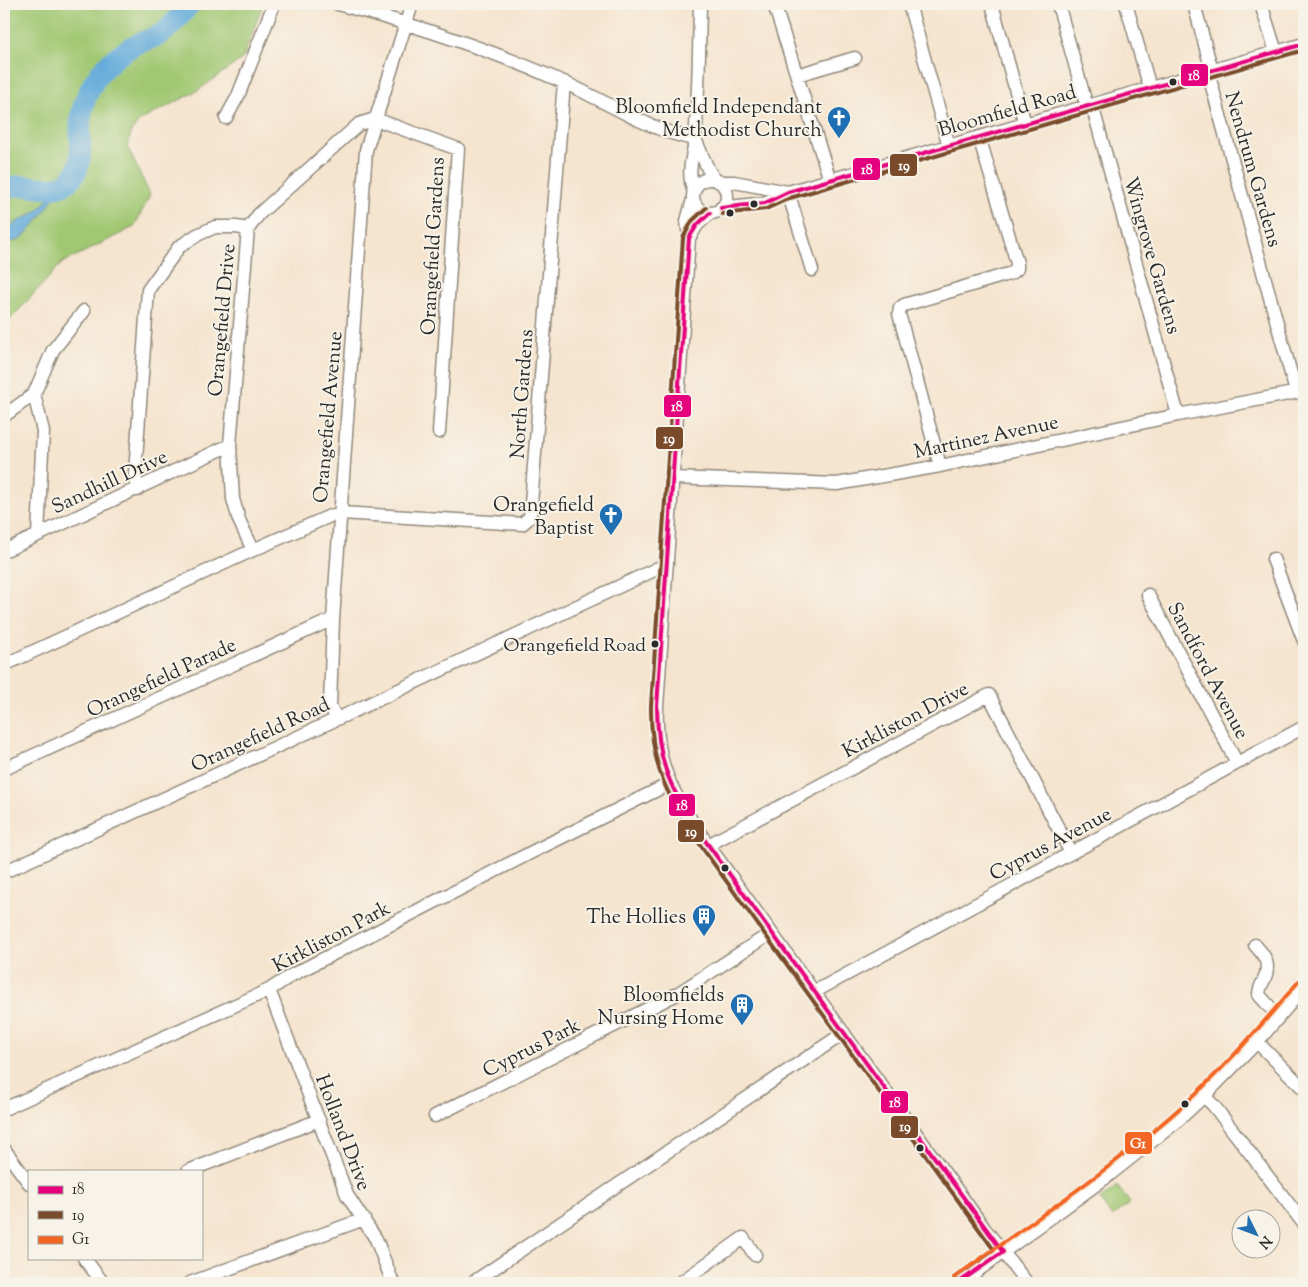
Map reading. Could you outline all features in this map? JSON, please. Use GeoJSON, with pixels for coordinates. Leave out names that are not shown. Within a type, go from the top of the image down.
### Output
{"type":"FeatureCollection","features":[{"type":"Feature","properties":{"kind":"main road"},"geometry":{"type":"LineString","coordinates":[[958,1283],[1003,1252],[1138,1151],[1203,1095],[1256,1041],[1304,985]]}},
{"type":"Feature","properties":{"kind":"street"},"geometry":{"type":"LineString","coordinates":[[226,118],[238,96],[274,4]]}},
{"type":"Feature","properties":{"kind":"street"},"geometry":{"type":"LineString","coordinates":[[338,4],[406,23],[496,53],[564,82],[666,132],[695,139]]}},
{"type":"Feature","properties":{"kind":"street","name":"Orangefield Avenue"},"geometry":{"type":"LineString","coordinates":[[4,665],[253,550],[341,513],[366,150],[412,4]]}},
{"type":"Feature","properties":{"kind":"street"},"geometry":{"type":"LineString","coordinates":[[700,4],[695,139],[690,167],[690,181],[699,208],[715,210]]}},
{"type":"Feature","properties":{"kind":"street"},"geometry":{"type":"LineString","coordinates":[[774,4],[830,180]]}},
{"type":"Feature","properties":{"kind":"street"},"geometry":{"type":"LineString","coordinates":[[909,4],[949,146]]}},
{"type":"Feature","properties":{"kind":"street"},"geometry":{"type":"LineString","coordinates":[[992,4],[1025,124]]}},
{"type":"Feature","properties":{"kind":"street","name":"Wingrove Gardens"},"geometry":{"type":"LineString","coordinates":[[1058,4],[1178,415]]}},
{"type":"Feature","properties":{"kind":"street"},"geometry":{"type":"LineString","coordinates":[[1126,4],[1150,88]]}},
{"type":"Feature","properties":{"kind":"street","name":"Nendrum Gardens"},"geometry":{"type":"LineString","coordinates":[[1194,4],[1210,71],[1300,391]]}},
{"type":"Feature","properties":{"kind":"street"},"geometry":{"type":"LineString","coordinates":[[1261,4],[1276,52]]}},
{"type":"Feature","properties":{"kind":"street","name":"Bloomfield Road"},"geometry":{"type":"LineString","coordinates":[[715,210],[765,203],[788,192],[1304,44]]}},
{"type":"Feature","properties":{"kind":"street"},"geometry":{"type":"LineString","coordinates":[[797,75],[855,58]]}},
{"type":"Feature","properties":{"kind":"street","name":"North Gardens"},"geometry":{"type":"LineString","coordinates":[[341,513],[522,524],[530,517],[564,82]]}},
{"type":"Feature","properties":{"kind":"street","name":"Orangefield Drive"},"geometry":{"type":"LineString","coordinates":[[253,550],[239,520],[233,499],[230,445],[248,229],[259,214],[358,124],[375,119]]}},
{"type":"Feature","properties":{"kind":"street","name":"Orangefield Gardens"},"geometry":{"type":"LineString","coordinates":[[375,119],[458,149],[439,432]]}},
{"type":"Feature","properties":{"kind":"street"},"geometry":{"type":"LineString","coordinates":[[940,466],[899,314],[900,308],[904,305],[1012,273],[1017,269],[1017,262],[979,137]]}},
{"type":"Feature","properties":{"kind":"street"},"geometry":{"type":"LineString","coordinates":[[689,238],[697,225],[724,204],[726,195],[726,190],[717,181],[704,162],[695,139]]}},
{"type":"Feature","properties":{"kind":"street"},"geometry":{"type":"LineString","coordinates":[[812,270],[788,192],[734,182],[706,180],[700,182],[687,220],[689,238],[657,706],[656,727],[658,747],[677,799],[708,845],[1027,1283]]}},
{"type":"Feature","properties":{"kind":"street"},"geometry":{"type":"LineString","coordinates":[[137,490],[135,474],[148,290],[179,247],[197,235],[215,227],[248,229]]}},
{"type":"Feature","properties":{"kind":"street"},"geometry":{"type":"LineString","coordinates":[[4,416],[34,394],[52,350],[84,311]]}},
{"type":"Feature","properties":{"kind":"street","name":"Martinez Avenue"},"geometry":{"type":"LineString","coordinates":[[672,478],[836,484],[940,466],[1300,391]]}},
{"type":"Feature","properties":{"kind":"street"},"geometry":{"type":"LineString","coordinates":[[34,394],[44,431],[38,535]]}},
{"type":"Feature","properties":{"kind":"street","name":"Sandhill Drive"},"geometry":{"type":"LineString","coordinates":[[4,551],[230,445]]}},
{"type":"Feature","properties":{"kind":"street"},"geometry":{"type":"LineString","coordinates":[[337,719],[330,706],[333,619],[341,513]]}},
{"type":"Feature","properties":{"kind":"street"},"geometry":{"type":"LineString","coordinates":[[1272,559],[1304,641]]}},
{"type":"Feature","properties":{"kind":"street","name":"Orangefield Road"},"geometry":{"type":"LineString","coordinates":[[4,872],[337,719],[667,564]]}},
{"type":"Feature","properties":{"kind":"street","name":"Sandford Avenue"},"geometry":{"type":"LineString","coordinates":[[1148,595],[1238,763]]}},
{"type":"Feature","properties":{"kind":"street","name":"Orangefield Parade"},"geometry":{"type":"LineString","coordinates":[[4,769],[333,619]]}},
{"type":"Feature","properties":{"kind":"street","name":"Kirkliston Drive"},"geometry":{"type":"LineString","coordinates":[[708,845],[989,695],[1071,853]]}},
{"type":"Feature","properties":{"kind":"street","name":"Cyprus Avenue"},"geometry":{"type":"LineString","coordinates":[[814,992],[1304,727]]}},
{"type":"Feature","properties":{"kind":"street","name":"Kirkliston Park"},"geometry":{"type":"LineString","coordinates":[[4,1108],[269,990],[292,975],[670,784]]}},
{"type":"Feature","properties":{"kind":"street","name":"Cyprus Park"},"geometry":{"type":"LineString","coordinates":[[435,1116],[677,994],[771,933]]}},
{"type":"Feature","properties":{"kind":"street"},"geometry":{"type":"LineString","coordinates":[[1255,945],[1268,963],[1268,971],[1259,990],[1259,995],[1278,1016]]}},
{"type":"Feature","properties":{"kind":"street","name":"Holland Drive"},"geometry":{"type":"LineString","coordinates":[[269,990],[347,1195],[376,1239],[393,1283]]}},
{"type":"Feature","properties":{"kind":"street"},"geometry":{"type":"LineString","coordinates":[[472,1283],[844,1033]]}},
{"type":"Feature","properties":{"kind":"street"},"geometry":{"type":"LineString","coordinates":[[1256,1041],[1304,1089]]}},
{"type":"Feature","properties":{"kind":"street"},"geometry":{"type":"LineString","coordinates":[[1203,1095],[1214,1106],[1304,1224]]}},
{"type":"Feature","properties":{"kind":"street"},"geometry":{"type":"LineString","coordinates":[[191,1170],[319,1120]]}},
{"type":"Feature","properties":{"kind":"street"},"geometry":{"type":"LineString","coordinates":[[4,1149],[28,1182]]}},
{"type":"Feature","properties":{"kind":"street"},"geometry":{"type":"LineString","coordinates":[[190,1283],[364,1219]]}},
{"type":"Feature","properties":{"kind":"street"},"geometry":{"type":"LineString","coordinates":[[688,1281],[723,1252],[744,1238],[755,1255]]}},
{"type":"Feature","properties":{"kind":"street"},"geometry":{"type":"LineString","coordinates":[[86,1260],[103,1283]]}},
{"type":"Feature","properties":{"kind":"green space"},"geometry":{"type":"Polygon","coordinates":[[[4,4],[263,4],[243,58],[197,91],[139,121],[131,132],[128,148],[150,195],[134,227],[62,263],[4,326],[4,4]]]}},
{"type":"Feature","properties":{"kind":"green space"},"geometry":{"type":"Polygon","coordinates":[[[1117,1186],[1130,1203],[1112,1217],[1100,1199],[1117,1186]]]}},
{"type":"Feature","properties":{"kind":"water"},"geometry":{"type":"Polygon","coordinates":[[[57,193],[39,219],[23,237],[14,241],[7,240],[9,229],[13,225],[40,209],[48,198],[57,193]]]}},
{"type":"Feature","properties":{"kind":"waterway"},"geometry":{"type":"LineString","coordinates":[[4,190],[20,186],[55,187],[63,185],[70,180],[79,163],[81,150],[80,124],[83,108],[88,93],[98,76],[108,64],[126,50],[165,31],[190,4]]}},
{"type":"Feature","properties":{"kind":"transit line","name":"18"},"geometry":{"type":"LineString","coordinates":[[721,208],[765,203],[788,192],[1304,44]]}},
{"type":"Feature","properties":{"kind":"transit line","name":"19"},"geometry":{"type":"LineString","coordinates":[[722,214],[766,209],[790,198],[1304,50]]}},
{"type":"Feature","properties":{"kind":"transit line","name":"19"},"geometry":{"type":"LineString","coordinates":[[706,208],[692,221],[683,238],[651,706],[654,748],[658,765],[671,798],[703,849],[994,1250],[954,1278]]}},
{"type":"Feature","properties":{"kind":"transit line","name":"18"},"geometry":{"type":"LineString","coordinates":[[710,213],[697,225],[689,238],[657,706],[662,756],[671,784],[696,828],[1003,1252],[958,1283]]}},
{"type":"Feature","properties":{"kind":"transit line","name":"G1"},"geometry":{"type":"LineString","coordinates":[[954,1278],[1092,1179],[1171,1116],[1222,1068],[1299,981]]}},
{"type":"Feature","properties":{"kind":"place","name":"Bloomfield Independant Methodist Church"},"geometry":{"type":"Point","coordinates":[839,139]}},
{"type":"Feature","properties":{"kind":"place","name":"Orangefield Baptist"},"geometry":{"type":"Point","coordinates":[611,536]}},
{"type":"Feature","properties":{"kind":"place","name":"Orangefield Road"},"geometry":{"type":"Point","coordinates":[655,644]}},
{"type":"Feature","properties":{"kind":"place","name":"The Hollies"},"geometry":{"type":"Point","coordinates":[704,937]}},
{"type":"Feature","properties":{"kind":"place","name":"Bloomfields Nursing Home"},"geometry":{"type":"Point","coordinates":[742,1026]}}]}
